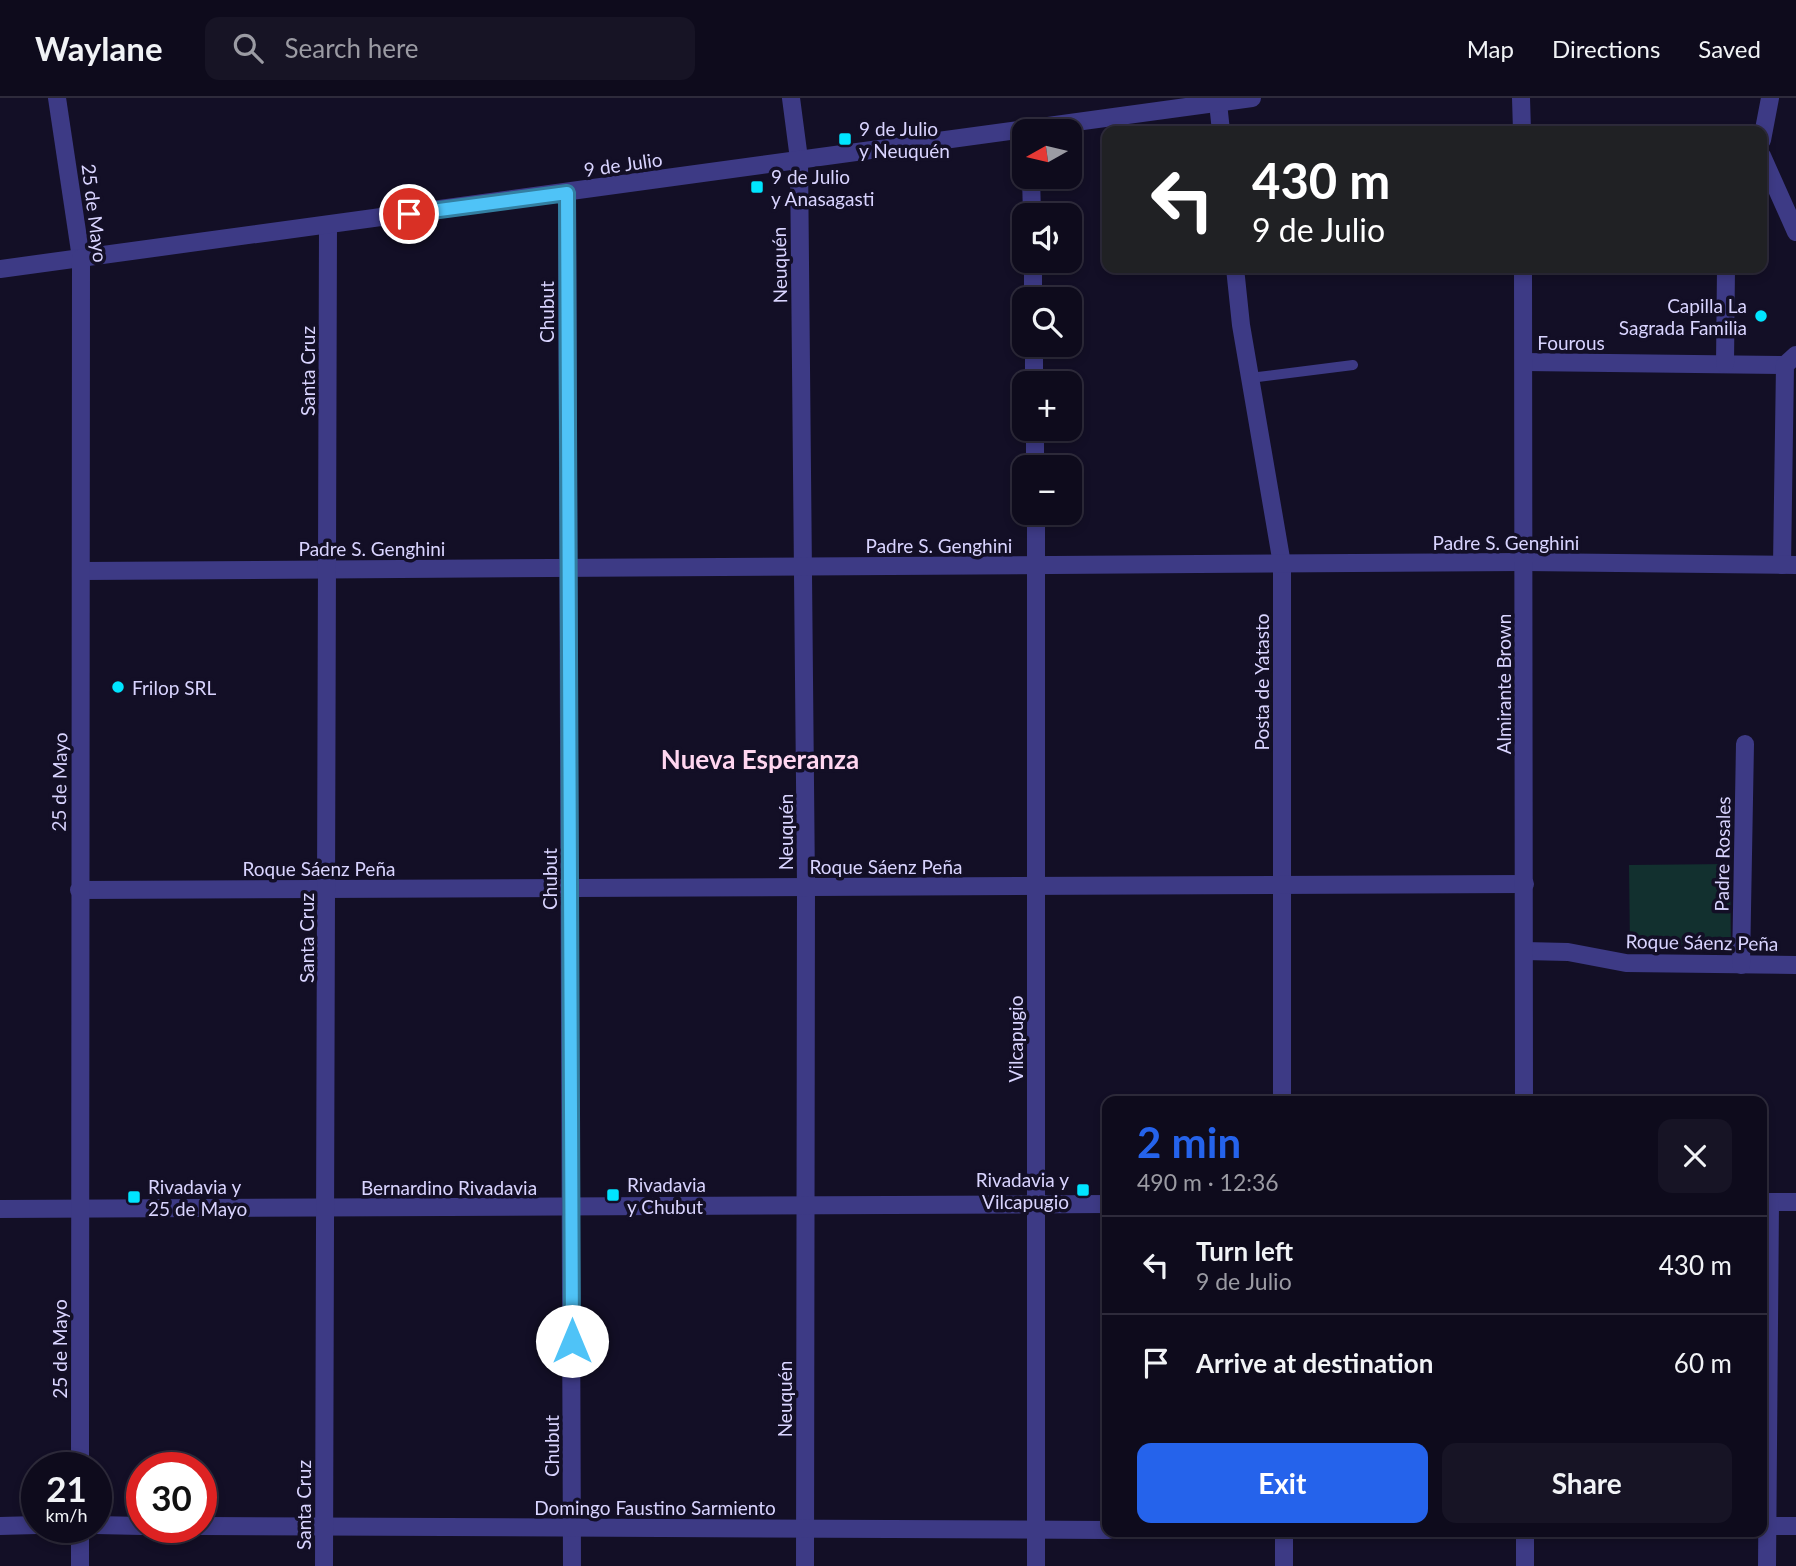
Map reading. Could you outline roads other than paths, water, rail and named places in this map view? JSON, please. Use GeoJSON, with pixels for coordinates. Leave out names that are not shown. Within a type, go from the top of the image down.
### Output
{"type":"FeatureCollection","features":[{"type":"Feature","properties":{"kind":"street","name":"25 de Mayo"},"geometry":{"type":"LineString","coordinates":[[57,98],[81,258],[80,1452]]}},
{"type":"Feature","properties":{"kind":"street","name":"Neuquén"},"geometry":{"type":"LineString","coordinates":[[791,98],[799,159],[805,566],[805,1566]]}},
{"type":"Feature","properties":{"kind":"street","name":"9 de Julio"},"geometry":{"type":"LineString","coordinates":[[1082,123],[1252,98]]}},
{"type":"Feature","properties":{"kind":"street"},"geometry":{"type":"LineString","coordinates":[[1521,98],[1522,126]]}},
{"type":"Feature","properties":{"kind":"street"},"geometry":{"type":"LineString","coordinates":[[1765,126],[1770,98]]}},
{"type":"Feature","properties":{"kind":"street"},"geometry":{"type":"LineString","coordinates":[[1219,103],[1221,126]]}},
{"type":"Feature","properties":{"kind":"street","name":"9 de Julio"},"geometry":{"type":"LineString","coordinates":[[0,269],[799,159],[1012,132]]}},
{"type":"Feature","properties":{"kind":"street"},"geometry":{"type":"LineString","coordinates":[[1767,167],[1796,232]]}},
{"type":"Feature","properties":{"kind":"street","name":"Chubut"},"geometry":{"type":"LineString","coordinates":[[567,193],[572,1566]]}},
{"type":"Feature","properties":{"kind":"street","name":"Santa Cruz"},"geometry":{"type":"LineString","coordinates":[[324,1566],[328,225]]}},
{"type":"Feature","properties":{"kind":"street","name":"Posta de Yatasto"},"geometry":{"type":"LineString","coordinates":[[1237,273],[1250,378],[1282,564],[1282,1096]]}},
{"type":"Feature","properties":{"kind":"street","name":"Almirante Brown"},"geometry":{"type":"LineString","coordinates":[[1523,273],[1524,1096]]}},
{"type":"Feature","properties":{"kind":"street"},"geometry":{"type":"LineString","coordinates":[[1725,364],[1726,273]]}},
{"type":"Feature","properties":{"kind":"street"},"geometry":{"type":"LineString","coordinates":[[1789,565],[1790,360]]}},
{"type":"Feature","properties":{"kind":"street","name":"Fourous"},"geometry":{"type":"LineString","coordinates":[[1524,362],[1725,364],[1790,360]]}},
{"type":"Feature","properties":{"kind":"street","name":"Vilcapugio"},"geometry":{"type":"LineString","coordinates":[[1036,525],[1036,1566]]}},
{"type":"Feature","properties":{"kind":"street","name":"Padre S. Genghini"},"geometry":{"type":"LineString","coordinates":[[82,571],[1523,562],[1789,565]]}},
{"type":"Feature","properties":{"kind":"street","name":"Padre Rosales"},"geometry":{"type":"LineString","coordinates":[[1741,965],[1745,744]]}},
{"type":"Feature","properties":{"kind":"street","name":"Roque Sáenz Peña"},"geometry":{"type":"LineString","coordinates":[[79,890],[1525,884]]}},
{"type":"Feature","properties":{"kind":"street","name":"Roque Sáenz Peña"},"geometry":{"type":"LineString","coordinates":[[1525,951],[1568,952],[1626,963],[1796,965]]}},
{"type":"Feature","properties":{"kind":"street"},"geometry":{"type":"LineString","coordinates":[[1767,1202],[1796,1202]]}},
{"type":"Feature","properties":{"kind":"street","name":"Bernardino Rivadavia"},"geometry":{"type":"LineString","coordinates":[[0,1209],[1102,1204]]}},
{"type":"Feature","properties":{"kind":"street"},"geometry":{"type":"LineString","coordinates":[[0,1526],[21,1525]]}},
{"type":"Feature","properties":{"kind":"street","name":"Domingo Faustino Sarmiento"},"geometry":{"type":"LineString","coordinates":[[217,1526],[1102,1530]]}},
{"type":"Feature","properties":{"kind":"street"},"geometry":{"type":"LineString","coordinates":[[1767,1526],[1796,1526]]}},
{"type":"Feature","properties":{"kind":"street"},"geometry":{"type":"LineString","coordinates":[[1284,1537],[1284,1566]]}},
{"type":"Feature","properties":{"kind":"street"},"geometry":{"type":"LineString","coordinates":[[1525,1537],[1525,1566]]}},
{"type":"Feature","properties":{"kind":"street"},"geometry":{"type":"LineString","coordinates":[[1765,1537],[1767,1566]]}},
{"type":"Feature","properties":{"kind":"street"},"geometry":{"type":"LineString","coordinates":[[80,1543],[80,1566]]}},
{"type":"Feature","properties":{"kind":"lane"},"geometry":{"type":"LineString","coordinates":[[1250,378],[1353,365]]}},
{"type":"Feature","properties":{"kind":"place","name":"9 de Julio y Neuquén"},"geometry":{"type":"Point","coordinates":[845,139]}},
{"type":"Feature","properties":{"kind":"place","name":"9 de Julio y Anasagasti"},"geometry":{"type":"Point","coordinates":[757,187]}},
{"type":"Feature","properties":{"kind":"place","name":"Capilla La Sagrada Familia"},"geometry":{"type":"Point","coordinates":[1761,316]}},
{"type":"Feature","properties":{"kind":"place","name":"Frilop SRL"},"geometry":{"type":"Point","coordinates":[118,687]}},
{"type":"Feature","properties":{"kind":"place","name":"Rivadavia y Vilcapugio"},"geometry":{"type":"Point","coordinates":[1083,1190]}},
{"type":"Feature","properties":{"kind":"place","name":"Rivadavia y Chubut"},"geometry":{"type":"Point","coordinates":[613,1195]}},
{"type":"Feature","properties":{"kind":"place","name":"Rivadavia y 25 de Mayo"},"geometry":{"type":"Point","coordinates":[134,1197]}},
{"type":"Feature","properties":{"kind":"district","name":"Nueva Esperanza"},"geometry":{"type":"Point","coordinates":[760,759]}}]}
